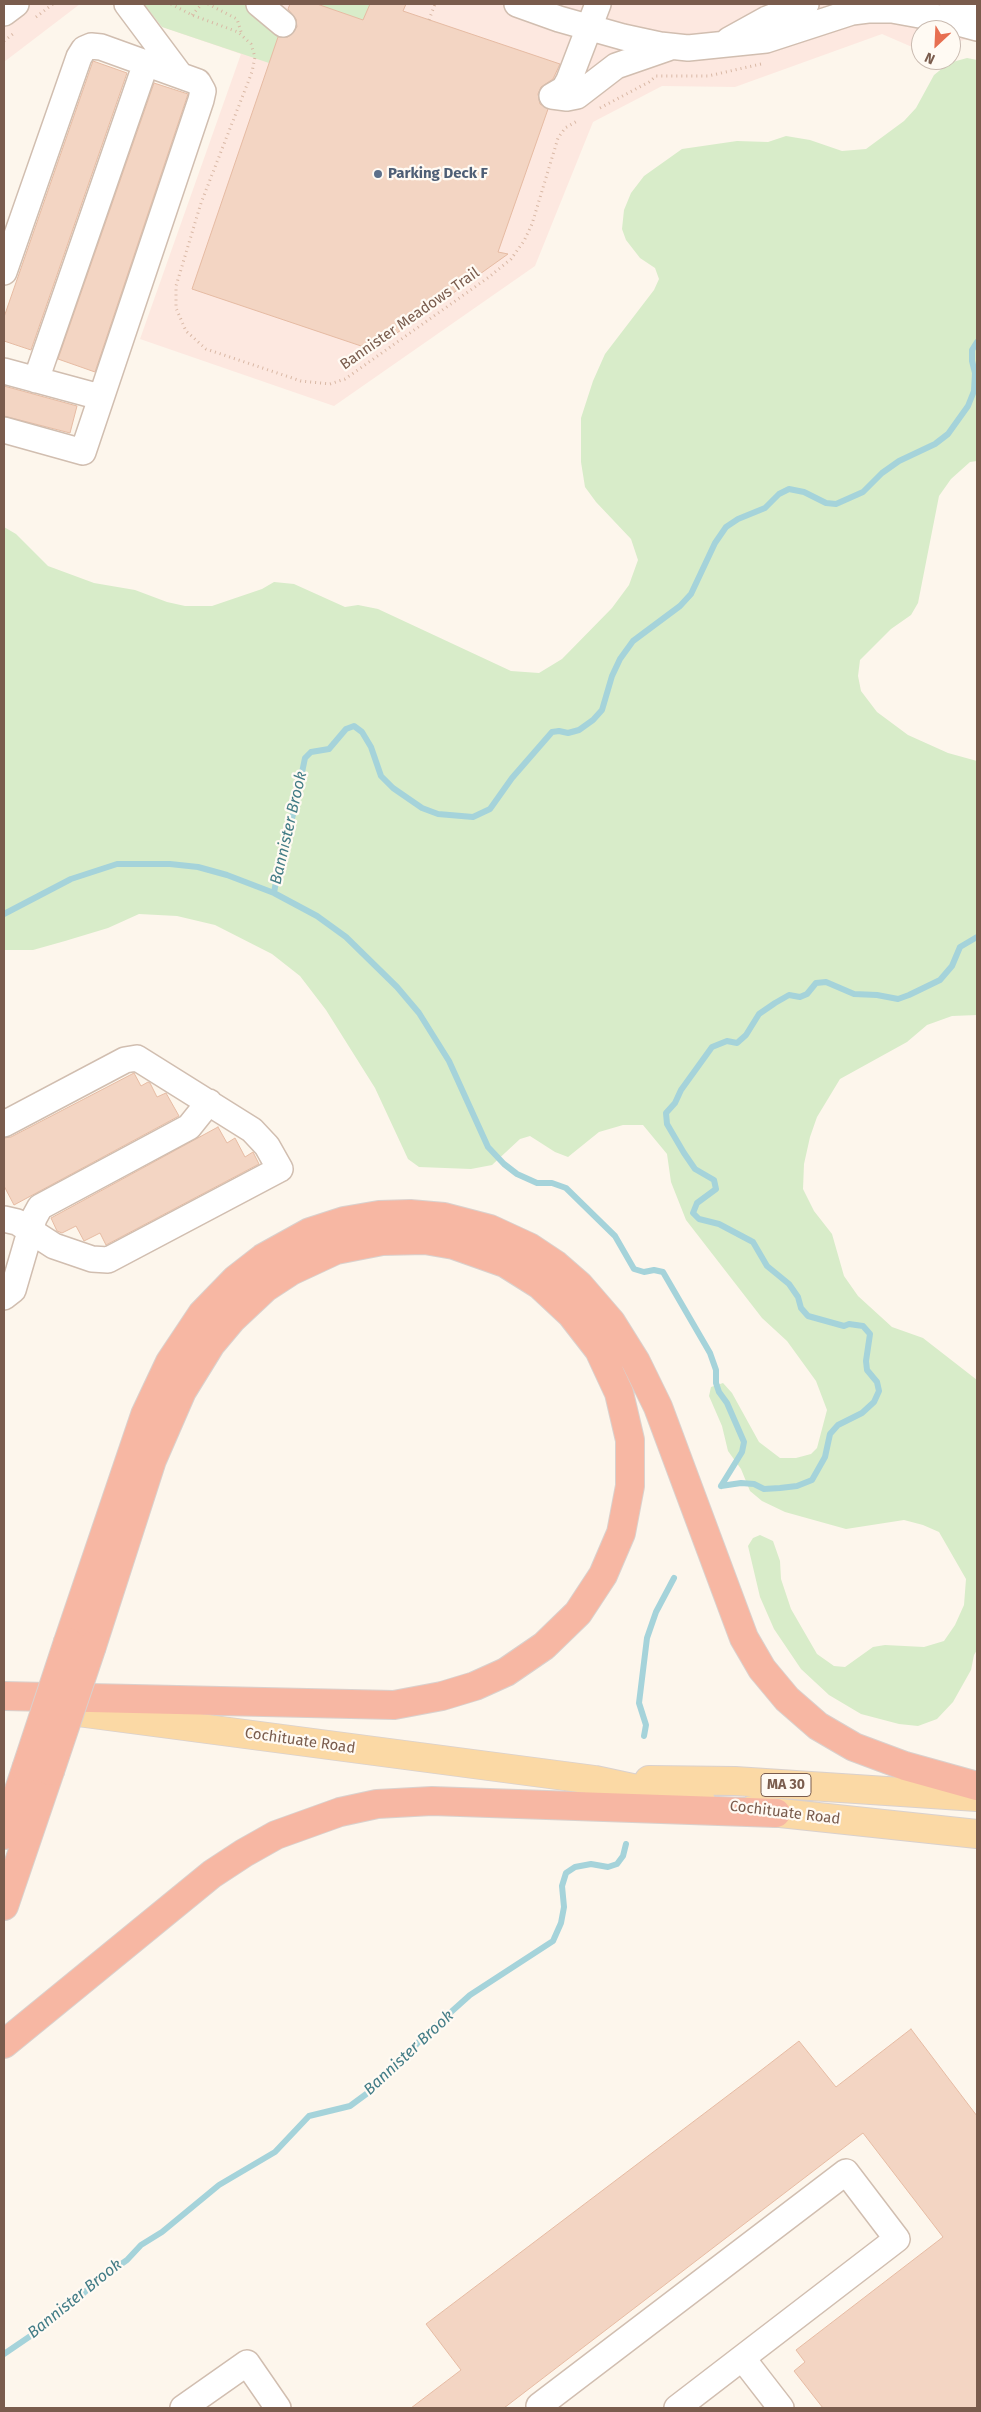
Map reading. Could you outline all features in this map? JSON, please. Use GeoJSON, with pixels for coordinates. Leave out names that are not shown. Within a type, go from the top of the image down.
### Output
{"type":"FeatureCollection","features":[{"type":"Feature","properties":{"kind":"highway"},"geometry":{"type":"LineString","coordinates":[[4,1906],[38,1770],[80,1644],[145,1415],[161,1380],[180,1345],[213,1302],[262,1258],[310,1232],[344,1222],[379,1215],[410,1214],[444,1217],[490,1229],[529,1247],[556,1265],[579,1285],[611,1322],[636,1362],[662,1415],[744,1638],[762,1669],[787,1699],[818,1726],[854,1747],[905,1766],[977,1786]]}},
{"type":"Feature","properties":{"kind":"highway"},"geometry":{"type":"LineString","coordinates":[[4,1696],[394,1705],[442,1696],[476,1686],[506,1672],[544,1646],[578,1613],[603,1575],[621,1533],[630,1486],[630,1440],[619,1393],[599,1350],[571,1314],[540,1285],[505,1263],[462,1247],[425,1240],[382,1241],[336,1250],[291,1271],[265,1288],[227,1325],[211,1344],[182,1392],[152,1460],[80,1644]]}},
{"type":"Feature","properties":{"kind":"highway"},"geometry":{"type":"LineString","coordinates":[[4,1835],[38,1770]]}},
{"type":"Feature","properties":{"kind":"highway"},"geometry":{"type":"LineString","coordinates":[[4,2044],[212,1874],[268,1839],[293,1828],[340,1812],[377,1804],[432,1801],[776,1813]]}},
{"type":"Feature","properties":{"kind":"main road","name":"Cochituate Road"},"geometry":{"type":"LineString","coordinates":[[4,1703],[595,1780],[703,1803],[776,1813],[977,1834]]}},
{"type":"Feature","properties":{"kind":"main road","name":"Cochituate Road"},"geometry":{"type":"LineString","coordinates":[[595,1780],[698,1780],[977,1797]]}},
{"type":"Feature","properties":{"kind":"street"},"geometry":{"type":"LineString","coordinates":[[4,13],[16,4]]}},
{"type":"Feature","properties":{"kind":"street"},"geometry":{"type":"LineString","coordinates":[[127,4],[180,74]]}},
{"type":"Feature","properties":{"kind":"street"},"geometry":{"type":"LineString","coordinates":[[259,4],[283,24]]}},
{"type":"Feature","properties":{"kind":"street"},"geometry":{"type":"LineString","coordinates":[[517,4],[589,28],[639,41],[671,47],[697,48],[766,40],[852,12],[892,10],[924,13],[959,13],[970,4]]}},
{"type":"Feature","properties":{"kind":"street"},"geometry":{"type":"LineString","coordinates":[[598,4],[569,80],[564,89],[552,96],[567,98],[577,96],[616,66],[671,47]]}},
{"type":"Feature","properties":{"kind":"street"},"geometry":{"type":"LineString","coordinates":[[723,45],[754,25],[806,4]]}},
{"type":"Feature","properties":{"kind":"street"},"geometry":{"type":"LineString","coordinates":[[924,13],[977,28]]}},
{"type":"Feature","properties":{"kind":"street"},"geometry":{"type":"LineString","coordinates":[[4,272],[81,53],[88,47],[96,46],[180,74],[193,79],[202,86],[201,100],[83,452],[4,430]]}},
{"type":"Feature","properties":{"kind":"street"},"geometry":{"type":"LineString","coordinates":[[36,380],[146,63]]}},
{"type":"Feature","properties":{"kind":"street"},"geometry":{"type":"LineString","coordinates":[[4,371],[100,397]]}},
{"type":"Feature","properties":{"kind":"street"},"geometry":{"type":"LineString","coordinates":[[4,1124],[125,1060],[133,1058],[143,1060],[258,1134],[280,1169],[108,1260],[92,1259],[54,1246],[17,1222],[4,1219]]}},
{"type":"Feature","properties":{"kind":"street"},"geometry":{"type":"LineString","coordinates":[[4,1297],[13,1290],[30,1231],[40,1207],[189,1127],[209,1102]]}},
{"type":"Feature","properties":{"kind":"street"},"geometry":{"type":"LineString","coordinates":[[540,2408],[538,2406],[846,2172],[897,2239],[677,2408]]}},
{"type":"Feature","properties":{"kind":"street"},"geometry":{"type":"LineString","coordinates":[[743,2359],[781,2408]]}},
{"type":"Feature","properties":{"kind":"street"},"geometry":{"type":"LineString","coordinates":[[183,2408],[247,2363],[278,2408]]}},
{"type":"Feature","properties":{"kind":"path"},"geometry":{"type":"LineString","coordinates":[[171,4],[192,15],[226,26],[242,35]]}},
{"type":"Feature","properties":{"kind":"path"},"geometry":{"type":"LineString","coordinates":[[192,15],[202,4]]}},
{"type":"Feature","properties":{"kind":"path","name":"Bannister Meadows Trail"},"geometry":{"type":"LineString","coordinates":[[208,4],[237,19],[242,35],[253,48],[254,67],[201,203],[176,286],[176,308],[186,331],[206,349],[301,382],[330,384],[345,379],[489,277],[511,259],[528,233],[558,138],[565,128],[585,116]]}},
{"type":"Feature","properties":{"kind":"path"},"geometry":{"type":"LineString","coordinates":[[429,20],[435,4]]}},
{"type":"Feature","properties":{"kind":"path"},"geometry":{"type":"LineString","coordinates":[[593,112],[649,82]]}},
{"type":"Feature","properties":{"kind":"shaded area"},"geometry":{"type":"Polygon","coordinates":[[[4,4],[80,4],[4,62],[4,4]]]}},
{"type":"Feature","properties":{"kind":"shaded area"},"geometry":{"type":"Polygon","coordinates":[[[144,4],[977,4],[977,37],[961,41],[961,20],[911,20],[911,47],[882,34],[735,87],[662,86],[593,122],[535,266],[334,406],[140,339],[241,54],[162,27],[144,4]]]}},
{"type":"Feature","properties":{"kind":"green space"},"geometry":{"type":"Polygon","coordinates":[[[144,4],[245,4],[261,23],[279,36],[269,63],[162,27],[144,4]]]}},
{"type":"Feature","properties":{"kind":"green space"},"geometry":{"type":"Polygon","coordinates":[[[317,4],[370,4],[363,20],[317,4]]]}},
{"type":"Feature","properties":{"kind":"green space"},"geometry":{"type":"Polygon","coordinates":[[[967,58],[977,60],[977,461],[970,462],[951,479],[939,496],[918,603],[911,615],[891,629],[860,660],[858,676],[861,691],[877,712],[908,735],[948,753],[977,761],[977,1015],[952,1016],[927,1025],[907,1042],[840,1079],[817,1117],[810,1137],[804,1164],[803,1189],[814,1211],[832,1234],[844,1276],[858,1296],[892,1327],[923,1338],[977,1380],[977,1650],[971,1670],[953,1702],[937,1719],[918,1726],[899,1724],[861,1714],[829,1695],[801,1669],[774,1629],[760,1597],[748,1546],[753,1538],[760,1535],[773,1541],[780,1561],[781,1579],[791,1609],[817,1654],[834,1666],[845,1667],[873,1647],[885,1645],[924,1647],[944,1641],[955,1625],[964,1605],[966,1579],[939,1532],[923,1525],[904,1520],[846,1529],[785,1512],[762,1501],[750,1491],[741,1469],[728,1451],[722,1426],[709,1396],[711,1387],[723,1383],[732,1393],[759,1442],[780,1458],[796,1458],[811,1454],[817,1448],[827,1410],[816,1381],[787,1341],[762,1318],[686,1220],[671,1182],[667,1154],[643,1125],[623,1125],[599,1132],[568,1157],[555,1152],[530,1136],[520,1139],[492,1165],[471,1169],[419,1167],[408,1159],[375,1088],[326,1010],[300,976],[272,954],[215,925],[177,916],[139,914],[108,928],[33,950],[4,950],[4,527],[16,534],[48,566],[94,583],[135,590],[167,602],[185,606],[212,606],[262,589],[274,582],[294,584],[345,607],[358,605],[378,609],[511,671],[539,673],[562,659],[612,608],[629,585],[638,560],[631,539],[596,502],[585,487],[581,462],[581,418],[593,381],[605,354],[654,290],[659,279],[655,268],[640,258],[626,240],[622,229],[624,210],[631,193],[644,176],[682,149],[737,141],[768,142],[786,136],[810,140],[842,151],[866,149],[904,121],[916,108],[934,75],[940,70],[961,70],[961,60],[967,58]]]}},
{"type":"Feature","properties":{"kind":"building","name":"Parking Deck F"},"geometry":{"type":"Polygon","coordinates":[[[290,4],[317,4],[363,20],[370,4],[406,4],[403,11],[560,64],[553,79],[541,87],[538,94],[540,104],[548,109],[498,252],[508,254],[373,350],[192,289],[278,37],[288,37],[297,27],[296,19],[288,9],[290,4]]]}},
{"type":"Feature","properties":{"kind":"building"},"geometry":{"type":"Polygon","coordinates":[[[93,61],[127,73],[31,350],[4,341],[4,317],[93,61]]]}},
{"type":"Feature","properties":{"kind":"building"},"geometry":{"type":"Polygon","coordinates":[[[154,83],[188,94],[95,372],[58,359],[154,83]]]}},
{"type":"Feature","properties":{"kind":"building"},"geometry":{"type":"Polygon","coordinates":[[[4,386],[77,406],[70,433],[4,416],[4,386]]]}},
{"type":"Feature","properties":{"kind":"building"},"geometry":{"type":"Polygon","coordinates":[[[134,1073],[141,1086],[148,1082],[150,1083],[157,1097],[166,1093],[179,1116],[14,1205],[4,1186],[4,1138],[11,1137],[134,1073]]]}},
{"type":"Feature","properties":{"kind":"building"},"geometry":{"type":"Polygon","coordinates":[[[218,1127],[227,1143],[235,1138],[245,1157],[253,1152],[259,1164],[106,1245],[100,1233],[84,1241],[76,1226],[62,1233],[57,1231],[51,1218],[218,1127]]]}},
{"type":"Feature","properties":{"kind":"building"},"geometry":{"type":"Polygon","coordinates":[[[911,2029],[977,2116],[977,2408],[823,2408],[794,2371],[805,2362],[796,2350],[943,2237],[863,2133],[504,2408],[411,2408],[461,2370],[426,2324],[799,2041],[836,2087],[911,2029]]]}},
{"type":"Feature","properties":{"kind":"waterway","name":"Bannister Brook"},"geometry":{"type":"LineString","coordinates":[[721,1486],[742,1452],[744,1442],[727,1403],[719,1392],[716,1383],[716,1370],[710,1353],[663,1272],[654,1270],[644,1272],[634,1269],[615,1236],[566,1188],[552,1183],[537,1183],[517,1174],[504,1164],[488,1147],[449,1061],[419,1013],[397,987],[346,937],[317,916],[274,893],[278,870],[294,811],[305,758],[311,752],[329,749],[346,729],[354,726],[362,732],[371,747],[381,776],[393,788],[422,808],[438,814],[473,817],[490,809],[512,778],[552,732],[568,733],[579,730],[593,720],[602,710],[612,676],[620,659],[633,641],[680,606],[691,594],[715,543],[726,527],[738,519],[765,508],[779,494],[789,489],[804,492],[826,503],[836,504],[863,492],[882,473],[899,461],[935,444],[948,434],[968,406],[974,391],[975,373],[972,350],[977,342]]}},
{"type":"Feature","properties":{"kind":"waterway"},"geometry":{"type":"LineString","coordinates":[[4,914],[71,879],[117,864],[170,864],[198,867],[227,875],[274,893]]}},
{"type":"Feature","properties":{"kind":"waterway"},"geometry":{"type":"LineString","coordinates":[[721,1486],[741,1483],[754,1484],[764,1489],[780,1488],[797,1486],[812,1480],[825,1457],[830,1434],[838,1425],[862,1413],[874,1402],[879,1391],[877,1382],[867,1370],[866,1361],[870,1334],[863,1326],[849,1324],[844,1326],[808,1316],[801,1308],[798,1297],[789,1284],[767,1266],[753,1242],[719,1224],[699,1219],[693,1213],[697,1203],[716,1189],[714,1180],[695,1169],[667,1124],[666,1113],[675,1103],[681,1090],[712,1047],[727,1041],[737,1043],[746,1035],[759,1014],[789,995],[800,997],[807,994],[816,983],[826,982],[854,994],[877,995],[898,999],[940,980],[952,966],[960,947],[977,937]]}},
{"type":"Feature","properties":{"kind":"waterway","name":"Bannister Brook"},"geometry":{"type":"LineString","coordinates":[[644,1736],[646,1725],[639,1703],[647,1638],[656,1612],[674,1578]]}},
{"type":"Feature","properties":{"kind":"waterway","name":"Bannister Brook"},"geometry":{"type":"LineString","coordinates":[[4,2354],[48,2324],[101,2278],[127,2260],[141,2245],[162,2232],[219,2185],[275,2152],[309,2116],[350,2106],[388,2077],[422,2038],[470,1995],[553,1941],[561,1923],[564,1907],[562,1886],[566,1873],[575,1867],[591,1864],[608,1867],[617,1864],[623,1856],[626,1844]]}},
{"type":"Feature","properties":{"kind":"place","name":"Parking Deck F"},"geometry":{"type":"Point","coordinates":[378,174]}}]}
